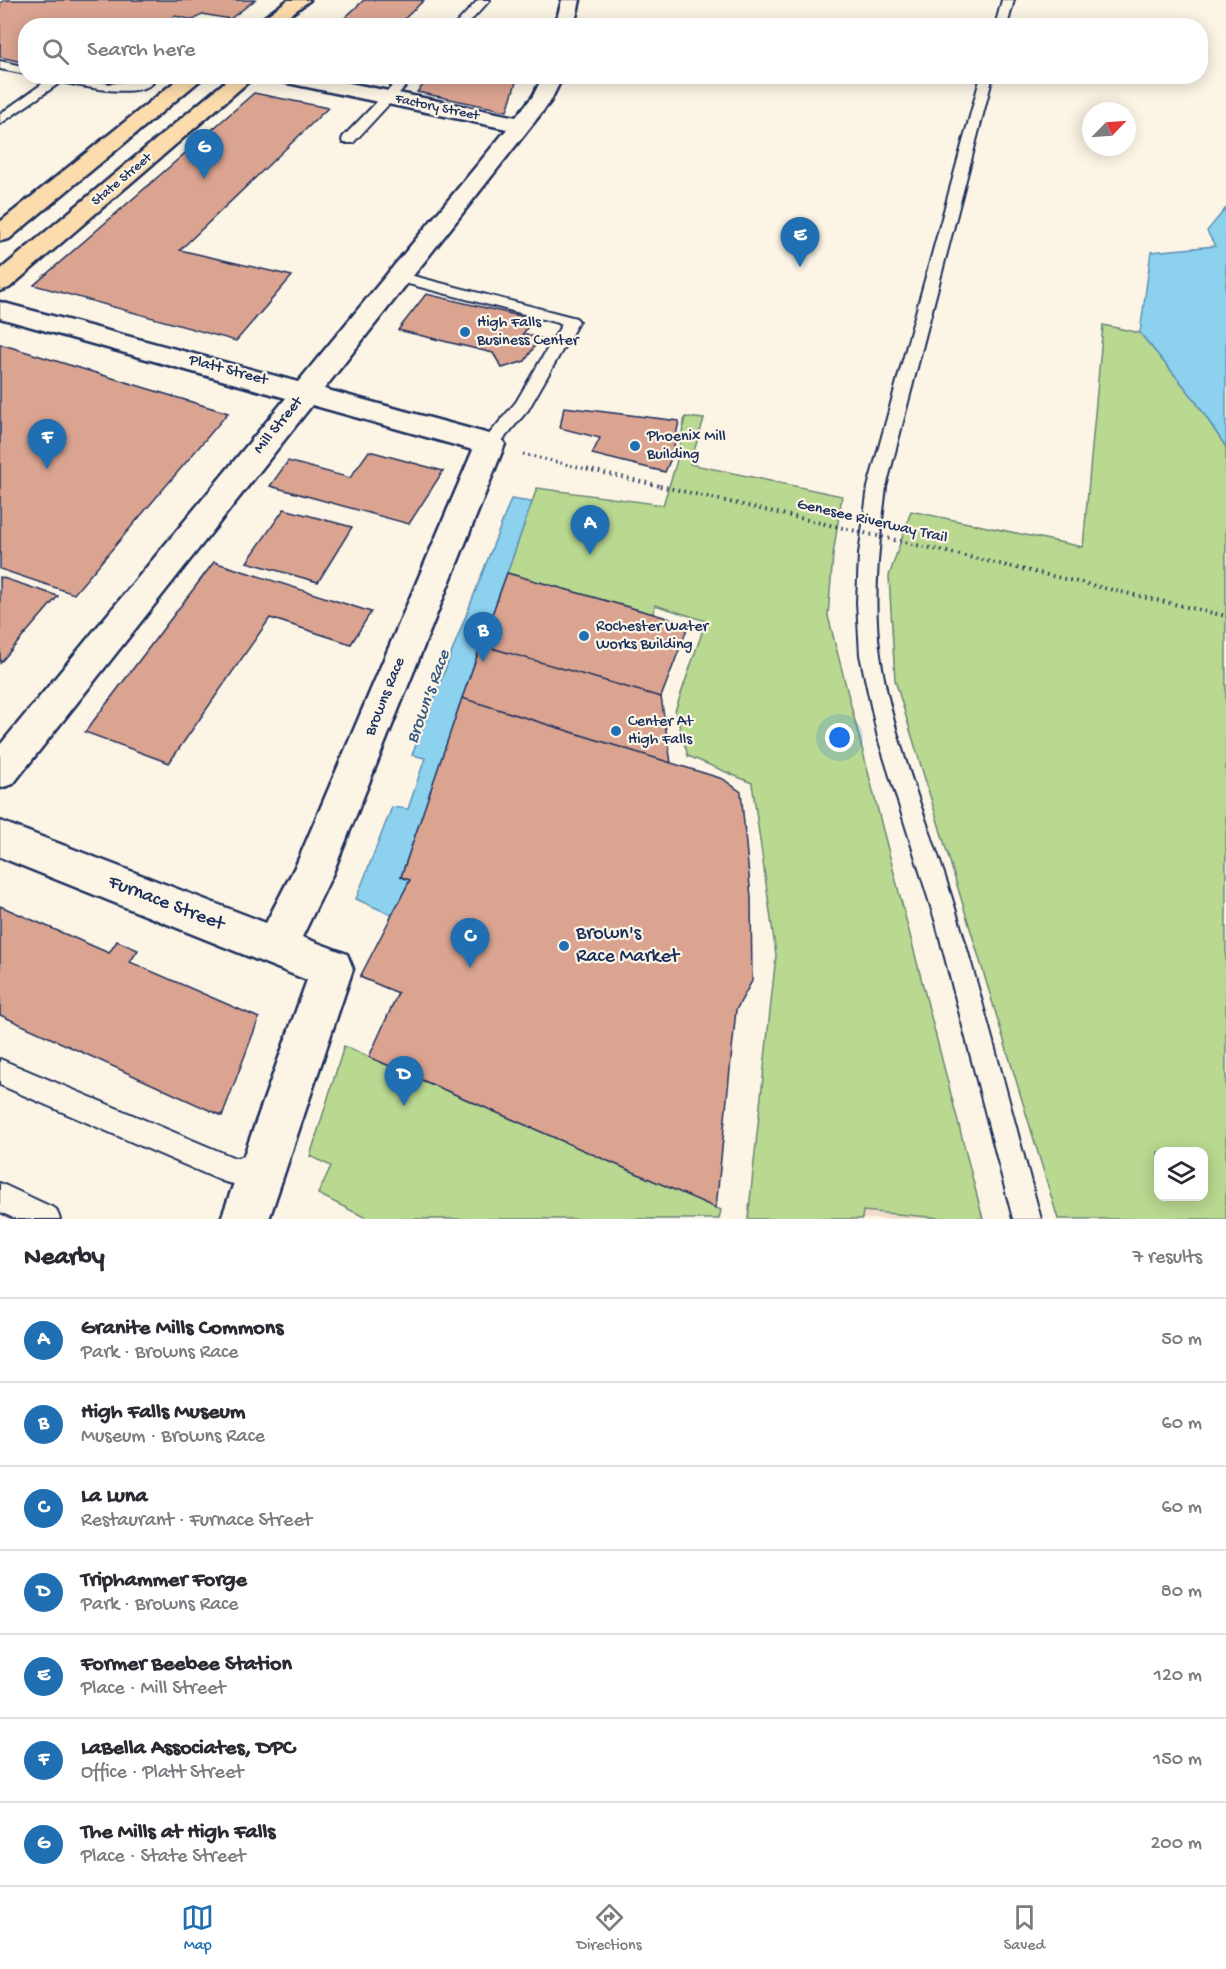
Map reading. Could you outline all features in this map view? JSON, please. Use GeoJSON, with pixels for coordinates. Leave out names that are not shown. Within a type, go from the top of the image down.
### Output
{"type":"FeatureCollection","features":[{"type":"Feature","properties":{"kind":"main road"},"geometry":{"type":"LineString","coordinates":[[273,18],[301,0]]}},
{"type":"Feature","properties":{"kind":"main road"},"geometry":{"type":"LineString","coordinates":[[303,18],[318,0]]}},
{"type":"Feature","properties":{"kind":"main road"},"geometry":{"type":"LineString","coordinates":[[0,234],[185,84]]}},
{"type":"Feature","properties":{"kind":"main road","name":"State Street"},"geometry":{"type":"LineString","coordinates":[[0,283],[236,84]]}},
{"type":"Feature","properties":{"kind":"street"},"geometry":{"type":"LineString","coordinates":[[566,18],[571,0]]}},
{"type":"Feature","properties":{"kind":"street","name":"Factory Street"},"geometry":{"type":"LineString","coordinates":[[321,84],[521,125]]}},
{"type":"Feature","properties":{"kind":"street","name":"Mill Street"},"geometry":{"type":"LineString","coordinates":[[0,772],[521,125],[550,84]]}},
{"type":"Feature","properties":{"kind":"street","name":"Platt Street"},"geometry":{"type":"LineString","coordinates":[[0,310],[502,448]]}},
{"type":"Feature","properties":{"kind":"street","name":"Browns Race"},"geometry":{"type":"LineString","coordinates":[[276,946],[312,875],[502,448]]}},
{"type":"Feature","properties":{"kind":"street","name":"Furnace Street"},"geometry":{"type":"LineString","coordinates":[[0,839],[332,969],[263,1167]]}},
{"type":"Feature","properties":{"kind":"street"},"geometry":{"type":"LineString","coordinates":[[246,1219],[263,1167]]}},
{"type":"Feature","properties":{"kind":"lane"},"geometry":{"type":"LineString","coordinates":[[467,18],[484,0]]}},
{"type":"Feature","properties":{"kind":"lane"},"geometry":{"type":"LineString","coordinates":[[1003,18],[1008,0]]}},
{"type":"Feature","properties":{"kind":"lane"},"geometry":{"type":"LineString","coordinates":[[0,65],[18,69]]}},
{"type":"Feature","properties":{"kind":"lane"},"geometry":{"type":"LineString","coordinates":[[0,120],[46,84]]}},
{"type":"Feature","properties":{"kind":"lane"},"geometry":{"type":"LineString","coordinates":[[89,84],[109,88],[128,84]]}},
{"type":"Feature","properties":{"kind":"lane"},"geometry":{"type":"LineString","coordinates":[[150,84],[157,92],[172,95]]}},
{"type":"Feature","properties":{"kind":"lane"},"geometry":{"type":"LineString","coordinates":[[348,140],[401,84]]}},
{"type":"Feature","properties":{"kind":"lane"},"geometry":{"type":"LineString","coordinates":[[985,84],[877,487],[868,554],[867,602],[870,656],[886,728],[948,923],[1027,1219]]}},
{"type":"Feature","properties":{"kind":"lane"},"geometry":{"type":"LineString","coordinates":[[398,277],[571,321],[522,406],[502,448]]}},
{"type":"Feature","properties":{"kind":"lane"},"geometry":{"type":"LineString","coordinates":[[0,1071],[235,1172],[263,1167]]}},
{"type":"Feature","properties":{"kind":"lane"},"geometry":{"type":"LineString","coordinates":[[0,1197],[45,1219]]}},
{"type":"Feature","properties":{"kind":"path","name":"Genesee Riverway Trail"},"geometry":{"type":"LineString","coordinates":[[502,448],[1226,616]]}},
{"type":"Feature","properties":{"kind":"shaded area"},"geometry":{"type":"Polygon","coordinates":[[[863,1211],[951,1219],[862,1219],[863,1211]]]}},
{"type":"Feature","properties":{"kind":"green space"},"geometry":{"type":"Polygon","coordinates":[[[1103,325],[1140,333],[1192,396],[1226,447],[1226,1219],[1058,1219],[895,680],[889,576],[911,511],[1083,547],[1103,325]]]}},
{"type":"Feature","properties":{"kind":"green space"},"geometry":{"type":"Polygon","coordinates":[[[685,417],[704,419],[690,464],[842,496],[833,555],[828,616],[983,1219],[951,1219],[863,1211],[862,1219],[748,1219],[776,955],[752,783],[688,756],[675,711],[706,621],[655,605],[653,614],[507,573],[537,488],[663,505],[676,464],[685,417]]]}},
{"type":"Feature","properties":{"kind":"green space"},"geometry":{"type":"Polygon","coordinates":[[[344,1046],[721,1210],[719,1219],[368,1219],[318,1194],[331,1166],[310,1156],[344,1046]]]}},
{"type":"Feature","properties":{"kind":"water"},"geometry":{"type":"Polygon","coordinates":[[[1226,208],[1226,447],[1192,396],[1140,333],[1151,252],[1215,246],[1207,231],[1226,208]]]}},
{"type":"Feature","properties":{"kind":"water"},"geometry":{"type":"Polygon","coordinates":[[[511,499],[532,502],[401,876],[410,880],[392,915],[356,899],[392,807],[408,809],[425,758],[412,755],[511,499]]]}},
{"type":"Feature","properties":{"kind":"building"},"geometry":{"type":"Polygon","coordinates":[[[5,0],[255,0],[231,18],[202,14],[197,18],[175,16],[172,18],[18,18],[18,61],[0,57],[0,3],[5,0]]]}},
{"type":"Feature","properties":{"kind":"building"},"geometry":{"type":"Polygon","coordinates":[[[364,0],[424,0],[405,18],[345,18],[364,0]]]}},
{"type":"Feature","properties":{"kind":"building"},"geometry":{"type":"Polygon","coordinates":[[[424,84],[515,84],[507,111],[417,92],[424,84]]]}},
{"type":"Feature","properties":{"kind":"building"},"geometry":{"type":"Polygon","coordinates":[[[254,93],[328,108],[180,250],[292,276],[236,341],[34,285],[254,93]]]}},
{"type":"Feature","properties":{"kind":"building","name":"High Falls Business Center"},"geometry":{"type":"Polygon","coordinates":[[[426,294],[533,319],[523,334],[540,338],[525,361],[502,368],[493,353],[398,330],[426,294]]]}},
{"type":"Feature","properties":{"kind":"building"},"geometry":{"type":"Polygon","coordinates":[[[0,344],[228,413],[74,594],[0,569],[0,344]]]}},
{"type":"Feature","properties":{"kind":"building","name":"Phoenix Mill Building"},"geometry":{"type":"Polygon","coordinates":[[[564,407],[679,421],[672,456],[665,472],[592,454],[600,438],[560,428],[564,407]]]}},
{"type":"Feature","properties":{"kind":"building"},"geometry":{"type":"Polygon","coordinates":[[[369,451],[443,471],[409,524],[270,486],[288,461],[350,478],[369,451]]]}},
{"type":"Feature","properties":{"kind":"building"},"geometry":{"type":"Polygon","coordinates":[[[284,509],[352,527],[318,582],[247,562],[284,509]]]}},
{"type":"Feature","properties":{"kind":"building"},"geometry":{"type":"Polygon","coordinates":[[[214,562],[371,612],[351,644],[270,618],[169,763],[85,732],[214,562]]]}},
{"type":"Feature","properties":{"kind":"building","name":"Rochester Water Works Building"},"geometry":{"type":"Polygon","coordinates":[[[507,573],[689,624],[661,697],[481,645],[507,573]]]}},
{"type":"Feature","properties":{"kind":"building"},"geometry":{"type":"Polygon","coordinates":[[[0,577],[58,596],[0,663],[0,577]]]}},
{"type":"Feature","properties":{"kind":"building","name":"Center At High Falls"},"geometry":{"type":"Polygon","coordinates":[[[481,645],[661,697],[671,763],[462,698],[481,645]]]}},
{"type":"Feature","properties":{"kind":"building","name":"Brown's Race Market"},"geometry":{"type":"Polygon","coordinates":[[[462,698],[723,779],[741,792],[751,897],[752,981],[736,1010],[716,1208],[369,1057],[398,993],[360,977],[410,880],[401,877],[462,698]]]}},
{"type":"Feature","properties":{"kind":"building"},"geometry":{"type":"Polygon","coordinates":[[[0,906],[109,953],[117,941],[138,950],[130,962],[259,1018],[222,1116],[0,1015],[0,906]]]}},
{"type":"Feature","properties":{"kind":"place","name":"The Mills at High Falls"},"geometry":{"type":"Point","coordinates":[204,179]}},
{"type":"Feature","properties":{"kind":"place","name":"Former Beebee Station"},"geometry":{"type":"Point","coordinates":[800,267]}},
{"type":"Feature","properties":{"kind":"place","name":"High Falls Business Center"},"geometry":{"type":"Point","coordinates":[465,332]}},
{"type":"Feature","properties":{"kind":"place","name":"Phoenix Mill Building"},"geometry":{"type":"Point","coordinates":[635,446]}},
{"type":"Feature","properties":{"kind":"place","name":"LaBella Associates, DPC"},"geometry":{"type":"Point","coordinates":[47,469]}},
{"type":"Feature","properties":{"kind":"place","name":"Granite Mills Commons"},"geometry":{"type":"Point","coordinates":[590,555]}},
{"type":"Feature","properties":{"kind":"place","name":"Rochester Water Works Building"},"geometry":{"type":"Point","coordinates":[584,636]}},
{"type":"Feature","properties":{"kind":"place","name":"High Falls Museum"},"geometry":{"type":"Point","coordinates":[483,662]}},
{"type":"Feature","properties":{"kind":"place","name":"Center At High Falls"},"geometry":{"type":"Point","coordinates":[616,731]}},
{"type":"Feature","properties":{"kind":"place","name":"Brown's Race Market"},"geometry":{"type":"Point","coordinates":[564,946]}},
{"type":"Feature","properties":{"kind":"place","name":"La Luna"},"geometry":{"type":"Point","coordinates":[470,968]}},
{"type":"Feature","properties":{"kind":"place","name":"Triphammer Forge"},"geometry":{"type":"Point","coordinates":[404,1106]}},
{"type":"Feature","properties":{"kind":"water label","name":"Brown's Race"},"geometry":{"type":"Point","coordinates":[429,697]}}]}
